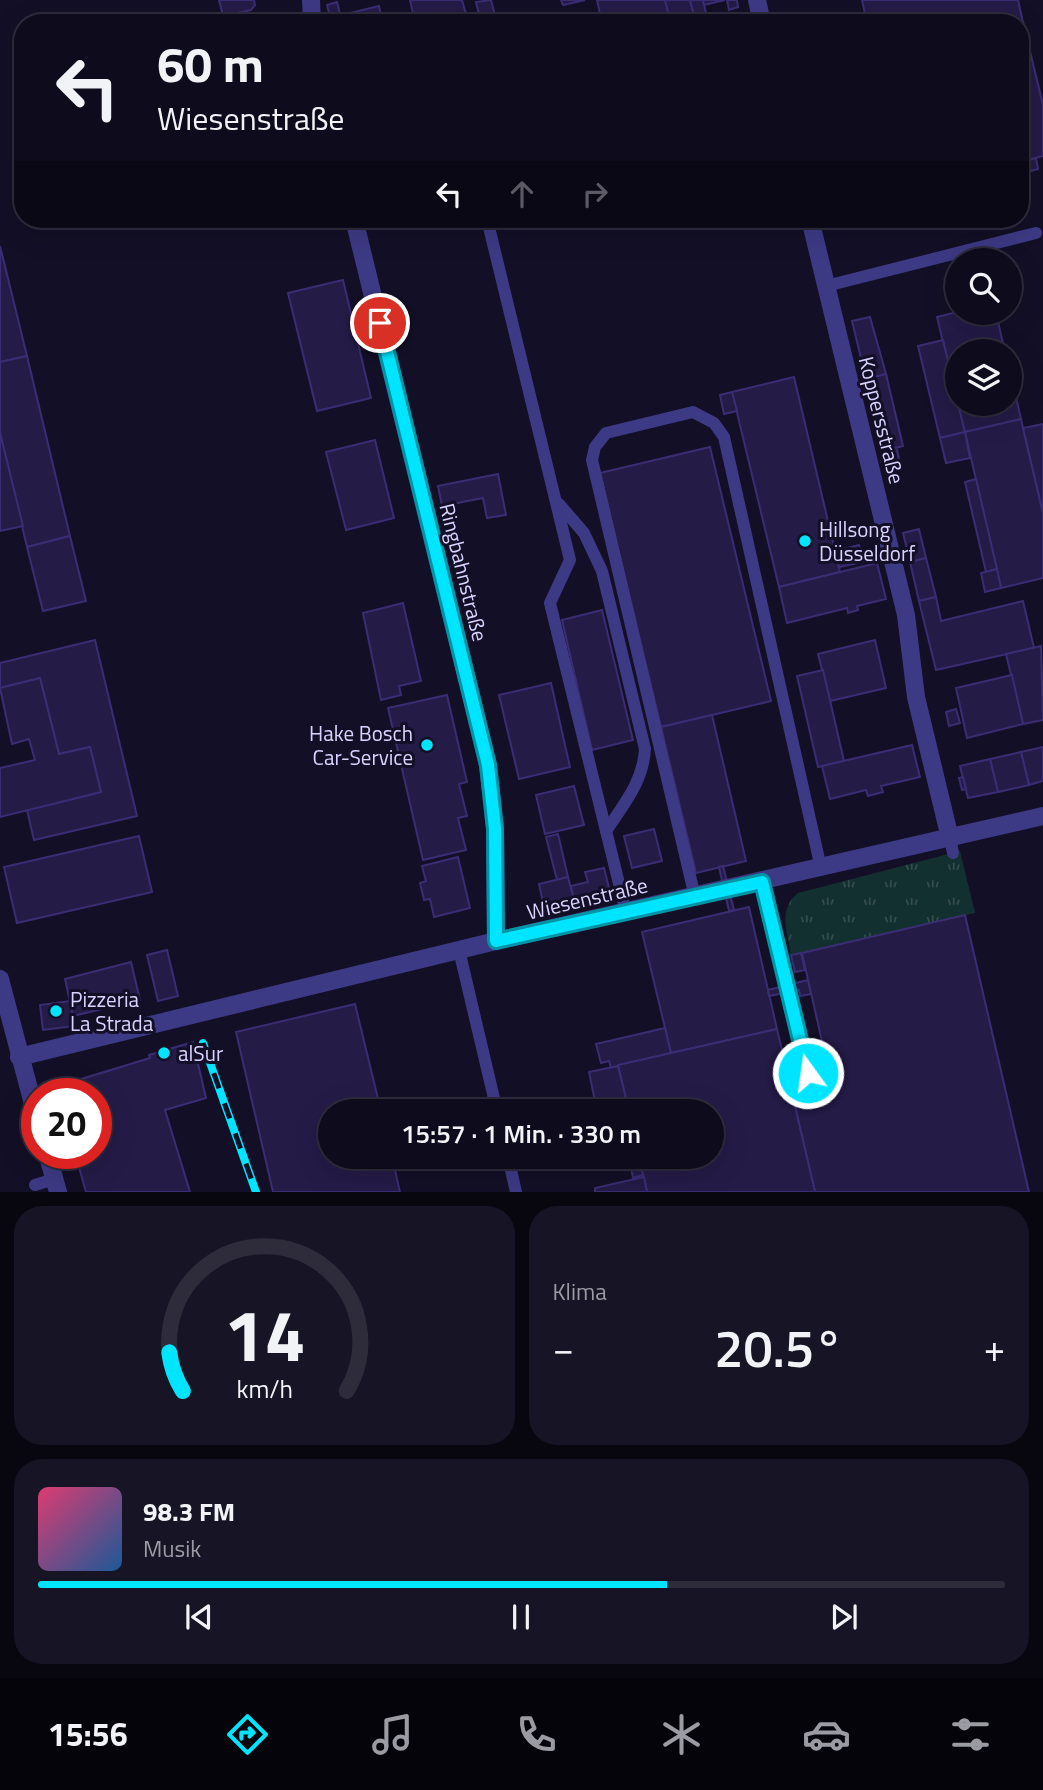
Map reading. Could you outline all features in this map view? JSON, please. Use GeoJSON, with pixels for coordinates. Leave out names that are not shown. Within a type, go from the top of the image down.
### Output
{"type":"FeatureCollection","features":[{"type":"Feature","properties":{"kind":"street","name":"Ringbahnstraße"},"geometry":{"type":"LineString","coordinates":[[356,228],[488,765],[495,829],[496,941]]}},
{"type":"Feature","properties":{"kind":"street","name":"Koppersstraße"},"geometry":{"type":"LineString","coordinates":[[812,228],[905,615],[916,697],[951,846]]}},
{"type":"Feature","properties":{"kind":"street","name":"Wiesenstraße"},"geometry":{"type":"LineString","coordinates":[[19,1057],[496,941],[821,868],[951,846],[1043,816]]}},
{"type":"Feature","properties":{"kind":"street"},"geometry":{"type":"LineString","coordinates":[[0,982],[25,1078]]}},
{"type":"Feature","properties":{"kind":"lane"},"geometry":{"type":"LineString","coordinates":[[489,228],[570,560],[550,603],[626,912]]}},
{"type":"Feature","properties":{"kind":"lane"},"geometry":{"type":"LineString","coordinates":[[826,286],[1036,233]]}},
{"type":"Feature","properties":{"kind":"lane"},"geometry":{"type":"LineString","coordinates":[[695,897],[592,460],[595,447],[606,433],[692,412],[714,422],[724,437],[821,868]]}},
{"type":"Feature","properties":{"kind":"lane"},"geometry":{"type":"LineString","coordinates":[[556,501],[584,533],[602,571],[645,749],[644,770],[638,785],[606,831]]}},
{"type":"Feature","properties":{"kind":"lane"},"geometry":{"type":"LineString","coordinates":[[762,882],[808,1073]]}},
{"type":"Feature","properties":{"kind":"lane"},"geometry":{"type":"LineString","coordinates":[[459,950],[495,1099]]}},
{"type":"Feature","properties":{"kind":"lane"},"geometry":{"type":"LineString","coordinates":[[511,1169],[516,1192]]}},
{"type":"Feature","properties":{"kind":"lane"},"geometry":{"type":"LineString","coordinates":[[35,1185],[56,1185]]}},
{"type":"Feature","properties":{"kind":"green space"},"geometry":{"type":"Polygon","coordinates":[[[960,851],[975,913],[791,955],[786,914],[792,899],[798,893],[960,851]]]}},
{"type":"Feature","properties":{"kind":"building"},"geometry":{"type":"Polygon","coordinates":[[[219,0],[254,0],[255,5],[251,10],[222,14],[219,0]]]}},
{"type":"Feature","properties":{"kind":"building"},"geometry":{"type":"Polygon","coordinates":[[[410,0],[462,0],[466,14],[413,14],[410,0]]]}},
{"type":"Feature","properties":{"kind":"building"},"geometry":{"type":"Polygon","coordinates":[[[491,0],[495,14],[479,14],[476,2],[491,0]]]}},
{"type":"Feature","properties":{"kind":"building"},"geometry":{"type":"Polygon","coordinates":[[[561,0],[585,0],[563,5],[561,0]]]}},
{"type":"Feature","properties":{"kind":"building"},"geometry":{"type":"Polygon","coordinates":[[[597,0],[665,0],[669,14],[600,14],[597,0]]]}},
{"type":"Feature","properties":{"kind":"building"},"geometry":{"type":"Polygon","coordinates":[[[665,0],[690,0],[694,14],[669,14],[665,0]]]}},
{"type":"Feature","properties":{"kind":"building"},"geometry":{"type":"Polygon","coordinates":[[[690,0],[703,0],[706,14],[694,14],[690,0]]]}},
{"type":"Feature","properties":{"kind":"building"},"geometry":{"type":"Polygon","coordinates":[[[703,0],[725,0],[704,5],[703,0]]]}},
{"type":"Feature","properties":{"kind":"building"},"geometry":{"type":"Polygon","coordinates":[[[727,0],[737,0],[738,7],[729,10],[727,0]]]}},
{"type":"Feature","properties":{"kind":"building"},"geometry":{"type":"Polygon","coordinates":[[[862,0],[1018,0],[1021,14],[865,14],[862,0]]]}},
{"type":"Feature","properties":{"kind":"building"},"geometry":{"type":"Polygon","coordinates":[[[337,2],[340,14],[329,14],[327,5],[337,2]]]}},
{"type":"Feature","properties":{"kind":"building"},"geometry":{"type":"Polygon","coordinates":[[[379,6],[381,14],[346,14],[379,6]]]}},
{"type":"Feature","properties":{"kind":"building"},"geometry":{"type":"Polygon","coordinates":[[[1029,47],[1043,105],[1043,156],[1029,160],[1029,47]]]}},
{"type":"Feature","properties":{"kind":"building"},"geometry":{"type":"Polygon","coordinates":[[[1036,158],[1038,169],[1029,172],[1029,160],[1036,158]]]}},
{"type":"Feature","properties":{"kind":"building"},"geometry":{"type":"Polygon","coordinates":[[[0,246],[27,356],[0,362],[0,246]]]}},
{"type":"Feature","properties":{"kind":"building"},"geometry":{"type":"Polygon","coordinates":[[[343,280],[371,398],[317,411],[288,293],[343,280]]]}},
{"type":"Feature","properties":{"kind":"building"},"geometry":{"type":"Polygon","coordinates":[[[945,315],[945,325],[999,325],[1002,339],[945,339],[945,351],[937,317],[945,315]]]}},
{"type":"Feature","properties":{"kind":"building"},"geometry":{"type":"Polygon","coordinates":[[[870,317],[886,374],[866,379],[852,321],[870,317]]]}},
{"type":"Feature","properties":{"kind":"building"},"geometry":{"type":"Polygon","coordinates":[[[943,340],[945,416],[961,416],[965,432],[940,438],[918,346],[943,340]]]}},
{"type":"Feature","properties":{"kind":"building"},"geometry":{"type":"Polygon","coordinates":[[[27,356],[70,536],[27,547],[0,433],[0,362],[27,356]]]}},
{"type":"Feature","properties":{"kind":"building"},"geometry":{"type":"Polygon","coordinates":[[[886,374],[903,446],[884,451],[866,379],[886,374]]]}},
{"type":"Feature","properties":{"kind":"building"},"geometry":{"type":"Polygon","coordinates":[[[794,377],[840,572],[779,587],[732,392],[794,377]]]}},
{"type":"Feature","properties":{"kind":"building"},"geometry":{"type":"Polygon","coordinates":[[[732,392],[737,411],[724,414],[720,395],[732,392]]]}},
{"type":"Feature","properties":{"kind":"building"},"geometry":{"type":"Polygon","coordinates":[[[961,416],[1020,416],[1021,419],[965,432],[961,416]]]}},
{"type":"Feature","properties":{"kind":"building"},"geometry":{"type":"Polygon","coordinates":[[[1021,419],[1043,513],[1043,578],[1001,588],[965,432],[1021,419]]]}},
{"type":"Feature","properties":{"kind":"building"},"geometry":{"type":"Polygon","coordinates":[[[1043,424],[1043,513],[1023,428],[1043,424]]]}},
{"type":"Feature","properties":{"kind":"building"},"geometry":{"type":"Polygon","coordinates":[[[965,432],[970,458],[946,463],[940,438],[965,432]]]}},
{"type":"Feature","properties":{"kind":"building"},"geometry":{"type":"Polygon","coordinates":[[[0,433],[23,526],[0,531],[0,433]]]}},
{"type":"Feature","properties":{"kind":"building"},"geometry":{"type":"Polygon","coordinates":[[[375,440],[394,518],[346,530],[326,452],[375,440]]]}},
{"type":"Feature","properties":{"kind":"building"},"geometry":{"type":"Polygon","coordinates":[[[710,447],[771,701],[661,727],[600,473],[710,447]]]}},
{"type":"Feature","properties":{"kind":"building"},"geometry":{"type":"Polygon","coordinates":[[[897,450],[901,468],[892,471],[887,453],[897,450]]]}},
{"type":"Feature","properties":{"kind":"building"},"geometry":{"type":"Polygon","coordinates":[[[498,474],[506,515],[487,518],[483,498],[442,506],[438,486],[498,474]]]}},
{"type":"Feature","properties":{"kind":"building"},"geometry":{"type":"Polygon","coordinates":[[[976,479],[997,569],[986,572],[965,482],[976,479]]]}},
{"type":"Feature","properties":{"kind":"building"},"geometry":{"type":"Polygon","coordinates":[[[919,529],[926,558],[910,562],[903,533],[919,529]]]}},
{"type":"Feature","properties":{"kind":"building"},"geometry":{"type":"Polygon","coordinates":[[[70,536],[86,601],[43,611],[27,547],[70,536]]]}},
{"type":"Feature","properties":{"kind":"building"},"geometry":{"type":"Polygon","coordinates":[[[859,545],[863,562],[839,567],[835,551],[859,545]]]}},
{"type":"Feature","properties":{"kind":"building"},"geometry":{"type":"Polygon","coordinates":[[[926,558],[936,597],[919,601],[910,562],[926,558]]]}},
{"type":"Feature","properties":{"kind":"building"},"geometry":{"type":"Polygon","coordinates":[[[877,563],[886,599],[857,606],[858,610],[848,613],[847,608],[787,623],[779,587],[877,563]]]}},
{"type":"Feature","properties":{"kind":"building"},"geometry":{"type":"Polygon","coordinates":[[[997,569],[1001,588],[985,592],[981,573],[997,569]]]}},
{"type":"Feature","properties":{"kind":"building"},"geometry":{"type":"Polygon","coordinates":[[[936,597],[941,621],[1023,601],[1034,648],[936,670],[919,601],[936,597]]]}},
{"type":"Feature","properties":{"kind":"building"},"geometry":{"type":"Polygon","coordinates":[[[403,603],[421,681],[399,686],[401,695],[381,700],[363,613],[403,603]]]}},
{"type":"Feature","properties":{"kind":"building"},"geometry":{"type":"Polygon","coordinates":[[[602,610],[633,740],[592,750],[562,620],[602,610]]]}},
{"type":"Feature","properties":{"kind":"building"},"geometry":{"type":"Polygon","coordinates":[[[95,640],[137,816],[34,840],[27,810],[101,792],[90,747],[59,754],[40,678],[0,688],[0,663],[95,640]]]}},
{"type":"Feature","properties":{"kind":"building"},"geometry":{"type":"Polygon","coordinates":[[[875,640],[886,688],[830,701],[818,654],[875,640]]]}},
{"type":"Feature","properties":{"kind":"building"},"geometry":{"type":"Polygon","coordinates":[[[1041,646],[1043,720],[1023,724],[1006,654],[1041,646]]]}},
{"type":"Feature","properties":{"kind":"building"},"geometry":{"type":"Polygon","coordinates":[[[823,670],[844,761],[818,767],[797,676],[823,670]]]}},
{"type":"Feature","properties":{"kind":"building"},"geometry":{"type":"Polygon","coordinates":[[[1012,675],[1023,724],[967,738],[956,688],[1012,675]]]}},
{"type":"Feature","properties":{"kind":"building"},"geometry":{"type":"Polygon","coordinates":[[[40,678],[59,754],[90,747],[101,792],[0,817],[0,768],[35,760],[29,739],[12,744],[0,688],[40,678]]]}},
{"type":"Feature","properties":{"kind":"building"},"geometry":{"type":"Polygon","coordinates":[[[551,683],[570,767],[519,779],[499,695],[551,683]]]}},
{"type":"Feature","properties":{"kind":"building","name":"Hake Bosch Car-Service"},"geometry":{"type":"Polygon","coordinates":[[[447,695],[467,782],[459,784],[467,816],[458,818],[466,850],[423,860],[388,708],[447,695]]]}},
{"type":"Feature","properties":{"kind":"building"},"geometry":{"type":"Polygon","coordinates":[[[956,709],[960,723],[949,726],[946,712],[956,709]]]}},
{"type":"Feature","properties":{"kind":"building"},"geometry":{"type":"Polygon","coordinates":[[[712,715],[746,861],[696,873],[661,727],[712,715]]]}},
{"type":"Feature","properties":{"kind":"building"},"geometry":{"type":"Polygon","coordinates":[[[912,745],[920,777],[881,786],[883,792],[868,796],[866,790],[830,799],[822,766],[912,745]]]}},
{"type":"Feature","properties":{"kind":"building"},"geometry":{"type":"Polygon","coordinates":[[[1043,747],[1043,781],[1029,785],[1021,752],[1043,747]]]}},
{"type":"Feature","properties":{"kind":"building"},"geometry":{"type":"Polygon","coordinates":[[[1021,752],[1029,785],[998,792],[990,759],[1021,752]]]}},
{"type":"Feature","properties":{"kind":"building"},"geometry":{"type":"Polygon","coordinates":[[[990,759],[998,792],[968,798],[960,766],[990,759]]]}},
{"type":"Feature","properties":{"kind":"building"},"geometry":{"type":"Polygon","coordinates":[[[963,777],[966,789],[962,790],[959,778],[963,777]]]}},
{"type":"Feature","properties":{"kind":"building"},"geometry":{"type":"Polygon","coordinates":[[[574,786],[584,825],[545,834],[536,795],[574,786]]]}},
{"type":"Feature","properties":{"kind":"building"},"geometry":{"type":"Polygon","coordinates":[[[654,829],[662,861],[632,868],[624,836],[654,829]]]}},
{"type":"Feature","properties":{"kind":"building"},"geometry":{"type":"Polygon","coordinates":[[[558,834],[568,877],[557,880],[546,837],[558,834]]]}},
{"type":"Feature","properties":{"kind":"building"},"geometry":{"type":"Polygon","coordinates":[[[139,836],[152,892],[17,923],[4,867],[139,836]]]}},
{"type":"Feature","properties":{"kind":"building"},"geometry":{"type":"Polygon","coordinates":[[[458,857],[470,908],[434,917],[430,899],[424,900],[420,883],[426,881],[422,866],[458,857]]]}},
{"type":"Feature","properties":{"kind":"building"},"geometry":{"type":"Polygon","coordinates":[[[723,866],[734,910],[729,911],[719,867],[723,866]]]}},
{"type":"Feature","properties":{"kind":"building"},"geometry":{"type":"Polygon","coordinates":[[[604,868],[611,896],[575,904],[571,886],[588,882],[585,872],[604,868]]]}},
{"type":"Feature","properties":{"kind":"building"},"geometry":{"type":"Polygon","coordinates":[[[568,877],[575,904],[545,911],[539,884],[568,877]]]}},
{"type":"Feature","properties":{"kind":"building"},"geometry":{"type":"Polygon","coordinates":[[[749,907],[777,1029],[671,1053],[642,932],[749,907]]]}},
{"type":"Feature","properties":{"kind":"building"},"geometry":{"type":"Polygon","coordinates":[[[965,915],[1029,1192],[815,1192],[788,1077],[828,1068],[802,953],[965,915]]]}},
{"type":"Feature","properties":{"kind":"building"},"geometry":{"type":"Polygon","coordinates":[[[167,950],[178,996],[158,1001],[147,955],[167,950]]]}},
{"type":"Feature","properties":{"kind":"building"},"geometry":{"type":"Polygon","coordinates":[[[801,953],[805,970],[795,972],[791,955],[801,953]]]}},
{"type":"Feature","properties":{"kind":"building"},"geometry":{"type":"Polygon","coordinates":[[[131,962],[140,1000],[73,1016],[65,979],[131,962]]]}},
{"type":"Feature","properties":{"kind":"building"},"geometry":{"type":"Polygon","coordinates":[[[808,980],[811,994],[800,996],[799,990],[769,996],[768,990],[808,980]]]}},
{"type":"Feature","properties":{"kind":"building","name":"Pizzeria La Strada"},"geometry":{"type":"Polygon","coordinates":[[[70,1001],[75,1026],[43,1030],[40,1005],[70,1001]]]}},
{"type":"Feature","properties":{"kind":"building"},"geometry":{"type":"Polygon","coordinates":[[[355,1004],[378,1099],[318,1099],[318,1169],[395,1169],[400,1192],[273,1192],[236,1032],[355,1004]]]}},
{"type":"Feature","properties":{"kind":"building"},"geometry":{"type":"Polygon","coordinates":[[[665,1028],[671,1053],[611,1068],[609,1061],[601,1063],[596,1044],[665,1028]]]}},
{"type":"Feature","properties":{"kind":"building"},"geometry":{"type":"Polygon","coordinates":[[[777,1029],[815,1192],[647,1192],[642,1169],[724,1169],[724,1099],[626,1099],[618,1065],[777,1029]]]}},
{"type":"Feature","properties":{"kind":"building"},"geometry":{"type":"Polygon","coordinates":[[[193,1042],[206,1098],[165,1110],[190,1192],[86,1192],[80,1169],[112,1169],[112,1078],[84,1078],[150,1058],[149,1055],[193,1042]]]}},
{"type":"Feature","properties":{"kind":"building"},"geometry":{"type":"Polygon","coordinates":[[[618,1066],[626,1099],[595,1099],[589,1072],[618,1066]]]}},
{"type":"Feature","properties":{"kind":"building"},"geometry":{"type":"Polygon","coordinates":[[[631,1169],[642,1169],[643,1175],[633,1178],[631,1169]]]}},
{"type":"Feature","properties":{"kind":"building"},"geometry":{"type":"Polygon","coordinates":[[[644,1177],[647,1192],[595,1192],[595,1188],[644,1177]]]}},
{"type":"Feature","properties":{"kind":"railway"},"geometry":{"type":"LineString","coordinates":[[203,1043],[256,1192]]}},
{"type":"Feature","properties":{"kind":"place","name":"Hillsong Düsseldorf"},"geometry":{"type":"Point","coordinates":[805,541]}},
{"type":"Feature","properties":{"kind":"place","name":"Hake Bosch Car-Service"},"geometry":{"type":"Point","coordinates":[427,745]}},
{"type":"Feature","properties":{"kind":"place","name":"Pizzeria La Strada"},"geometry":{"type":"Point","coordinates":[56,1011]}},
{"type":"Feature","properties":{"kind":"place","name":"alSur"},"geometry":{"type":"Point","coordinates":[164,1053]}},
{"type":"Feature","properties":{"kind":"route"},"geometry":{"type":"LineString","coordinates":[[380,323],[488,765],[495,829],[496,941],[762,882],[808,1073]]}}]}
